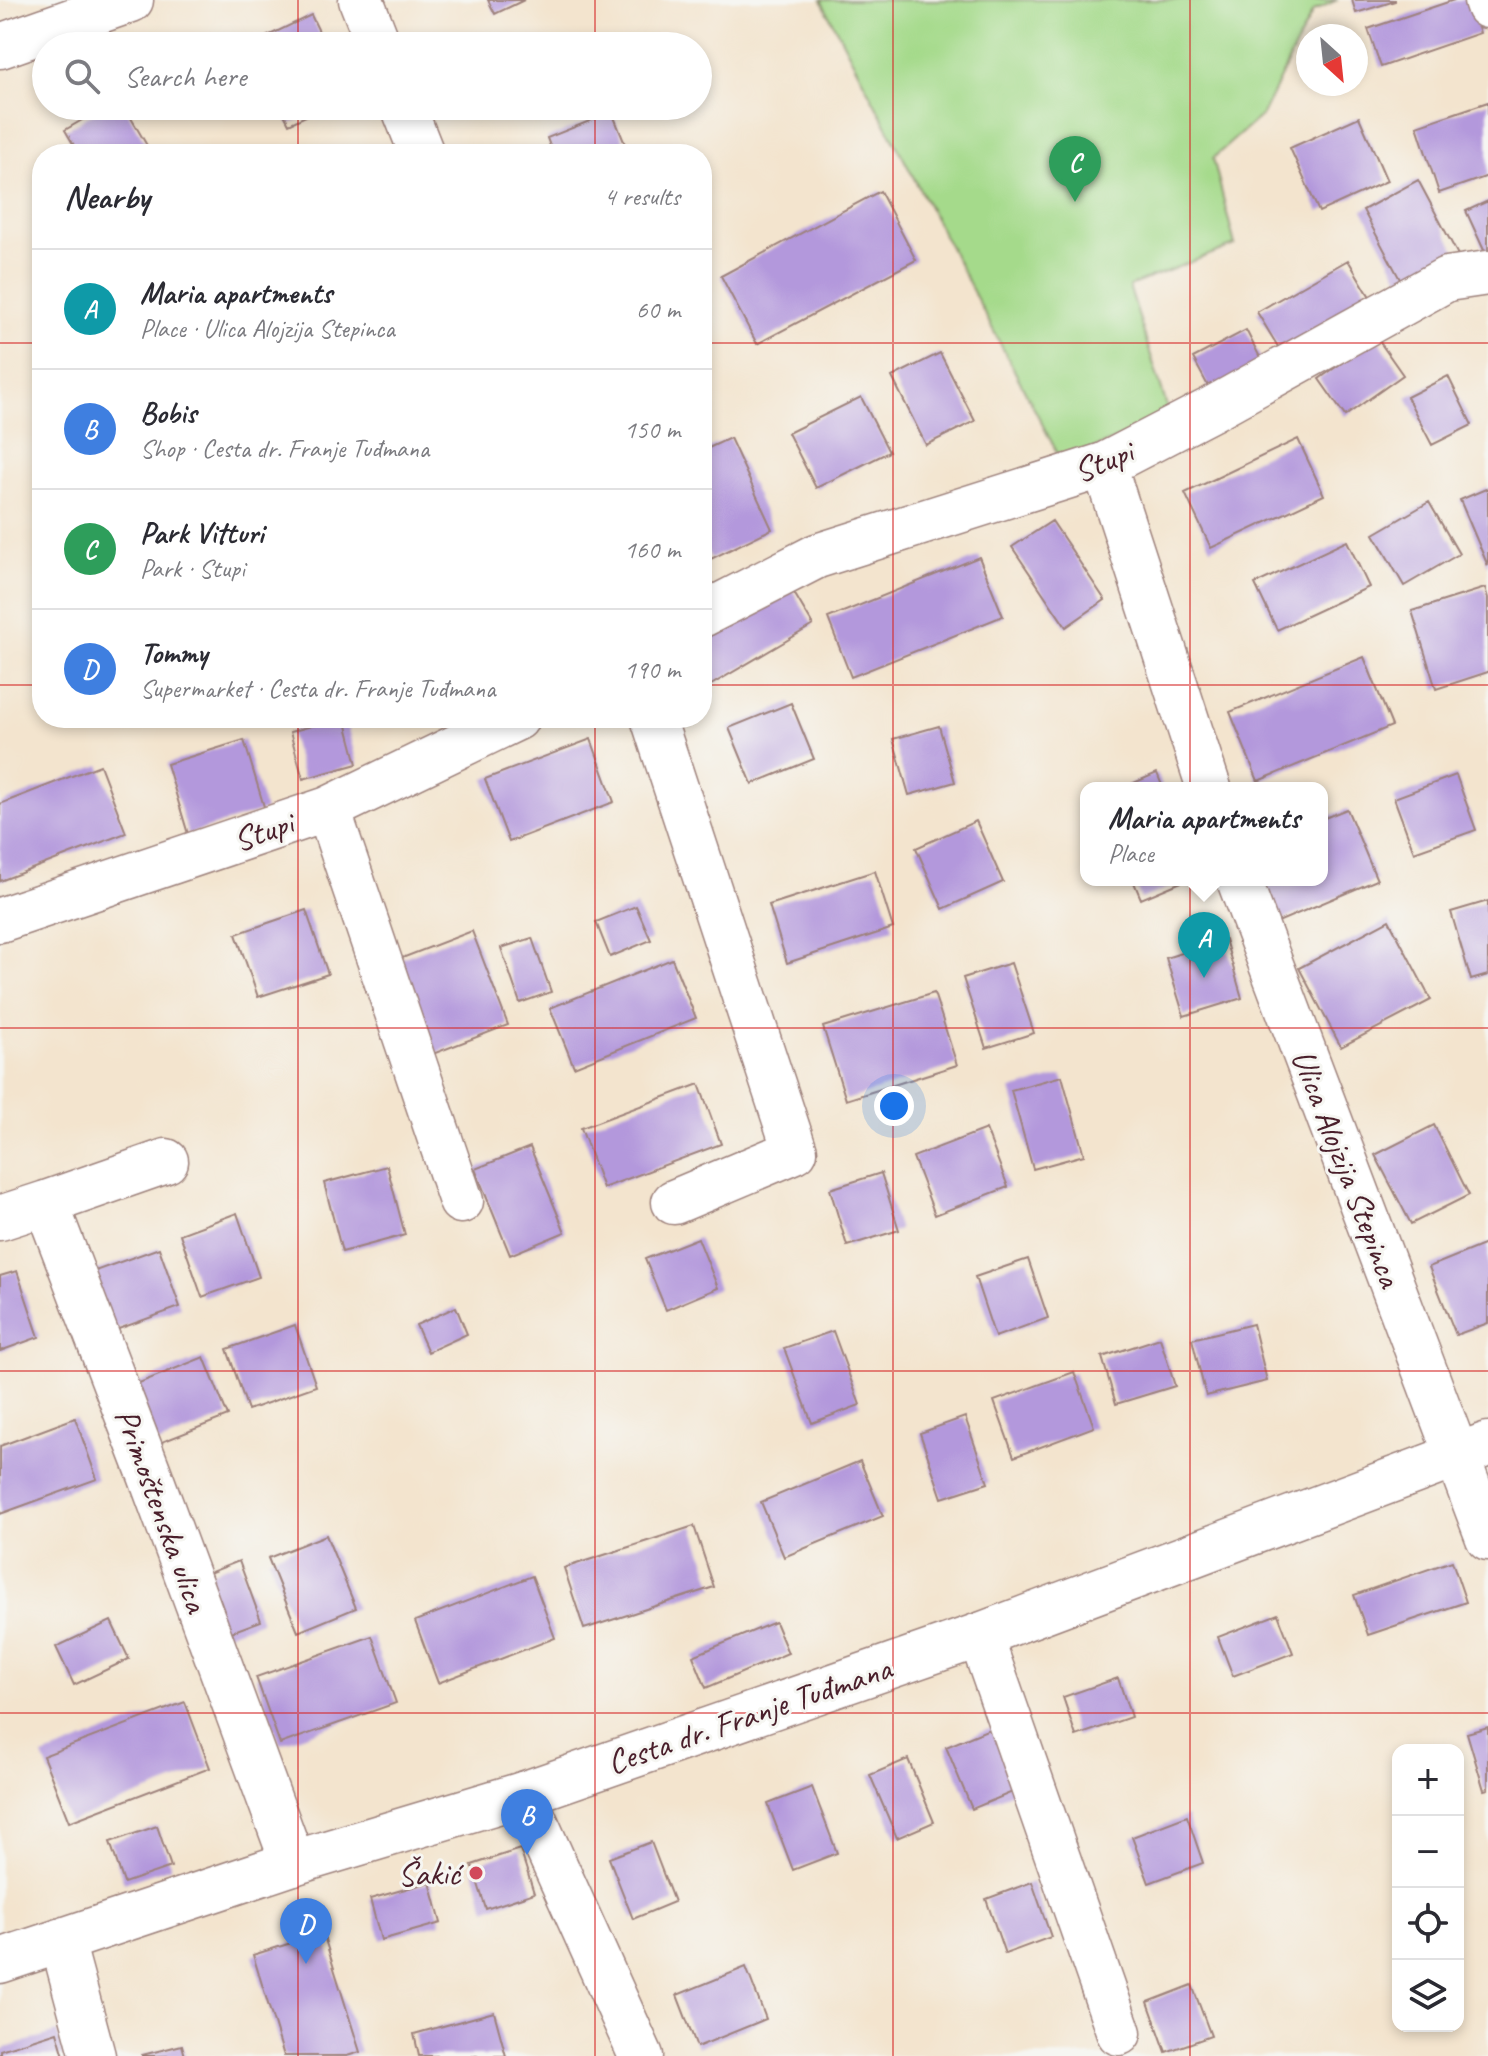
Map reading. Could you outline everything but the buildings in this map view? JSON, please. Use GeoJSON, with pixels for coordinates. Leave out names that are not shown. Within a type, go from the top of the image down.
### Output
{"type":"FeatureCollection","features":[{"type":"Feature","properties":{"kind":"street"},"geometry":{"type":"LineString","coordinates":[[40,32],[131,0]]}},
{"type":"Feature","properties":{"kind":"street"},"geometry":{"type":"LineString","coordinates":[[361,0],[374,32]]}},
{"type":"Feature","properties":{"kind":"street"},"geometry":{"type":"LineString","coordinates":[[1486,0],[1488,6]]}},
{"type":"Feature","properties":{"kind":"street"},"geometry":{"type":"LineString","coordinates":[[0,46],[32,35]]}},
{"type":"Feature","properties":{"kind":"street"},"geometry":{"type":"LineString","coordinates":[[409,120],[418,144]]}},
{"type":"Feature","properties":{"kind":"street","name":"Stupi"},"geometry":{"type":"LineString","coordinates":[[712,610],[817,556],[1104,465],[1447,279],[1488,273]]}},
{"type":"Feature","properties":{"kind":"street"},"geometry":{"type":"LineString","coordinates":[[1104,465],[1207,782]]}},
{"type":"Feature","properties":{"kind":"street","name":"Stupi"},"geometry":{"type":"LineString","coordinates":[[0,920],[328,809],[496,728]]}},
{"type":"Feature","properties":{"kind":"street"},"geometry":{"type":"LineString","coordinates":[[656,728],[795,1151],[674,1202]]}},
{"type":"Feature","properties":{"kind":"street"},"geometry":{"type":"LineString","coordinates":[[328,809],[461,1201]]}},
{"type":"Feature","properties":{"kind":"street","name":"Ulica Alojzija Stepinca"},"geometry":{"type":"LineString","coordinates":[[1241,886],[1473,1464],[1488,1538]]}},
{"type":"Feature","properties":{"kind":"street"},"geometry":{"type":"LineString","coordinates":[[0,1218],[166,1161]]}},
{"type":"Feature","properties":{"kind":"street","name":"Primoštenska ulica"},"geometry":{"type":"LineString","coordinates":[[46,1203],[293,1863]]}},
{"type":"Feature","properties":{"kind":"street","name":"Cesta dr. Franje Tuđmana"},"geometry":{"type":"LineString","coordinates":[[0,1961],[293,1863],[523,1794],[1473,1464]]}},
{"type":"Feature","properties":{"kind":"street"},"geometry":{"type":"LineString","coordinates":[[980,1635],[1119,2033]]}},
{"type":"Feature","properties":{"kind":"street"},"geometry":{"type":"LineString","coordinates":[[523,1794],[641,2056]]}},
{"type":"Feature","properties":{"kind":"street"},"geometry":{"type":"LineString","coordinates":[[62,1941],[93,2056]]}},
{"type":"Feature","properties":{"kind":"green space"},"geometry":{"type":"Polygon","coordinates":[[[821,0],[1337,0],[1313,11],[1307,24],[1296,24],[1296,46],[1262,115],[1213,158],[1235,245],[1129,286],[1170,416],[1062,462],[821,0]]]}},
{"type":"Feature","properties":{"kind":"place","name":"Park Vitturi"},"geometry":{"type":"Point","coordinates":[1075,202]}},
{"type":"Feature","properties":{"kind":"place","name":"Maria apartments"},"geometry":{"type":"Point","coordinates":[1204,978]}},
{"type":"Feature","properties":{"kind":"place","name":"Bobis"},"geometry":{"type":"Point","coordinates":[527,1855]}},
{"type":"Feature","properties":{"kind":"place","name":"Šakić"},"geometry":{"type":"Point","coordinates":[476,1873]}},
{"type":"Feature","properties":{"kind":"place","name":"Tommy"},"geometry":{"type":"Point","coordinates":[306,1964]}}]}
